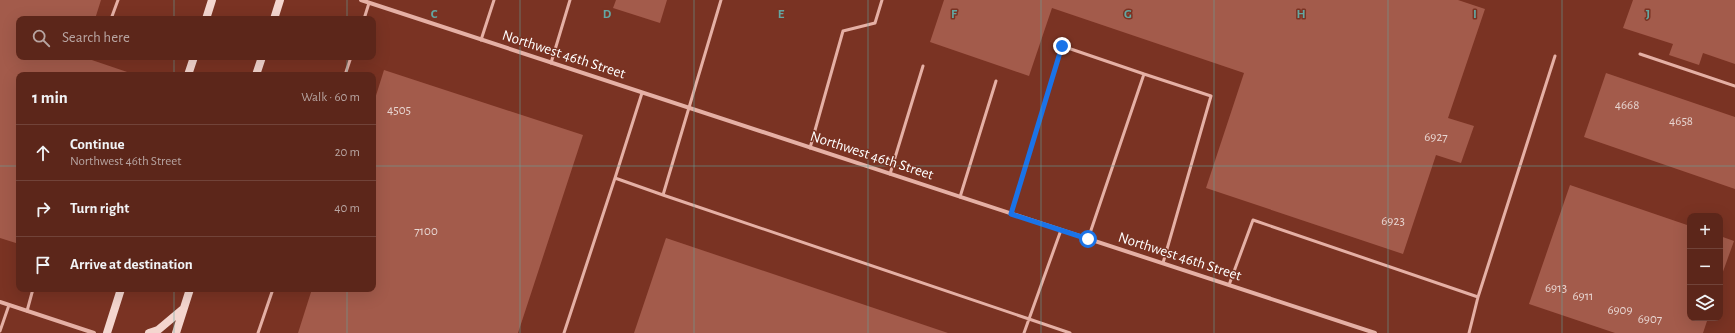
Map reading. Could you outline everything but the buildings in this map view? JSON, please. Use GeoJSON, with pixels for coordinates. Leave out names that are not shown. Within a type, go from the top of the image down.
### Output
{"type":"FeatureCollection","features":[{"type":"Feature","properties":{"kind":"main road"},"geometry":{"type":"LineString","coordinates":[[207,16],[212,0]]}},
{"type":"Feature","properties":{"kind":"main road"},"geometry":{"type":"LineString","coordinates":[[275,16],[280,0]]}},
{"type":"Feature","properties":{"kind":"main road"},"geometry":{"type":"LineString","coordinates":[[189,72],[193,60]]}},
{"type":"Feature","properties":{"kind":"main road"},"geometry":{"type":"LineString","coordinates":[[257,72],[261,60]]}},
{"type":"Feature","properties":{"kind":"main road"},"geometry":{"type":"LineString","coordinates":[[107,333],[120,292]]}},
{"type":"Feature","properties":{"kind":"main road"},"geometry":{"type":"LineString","coordinates":[[176,333],[189,292]]}},
{"type":"Feature","properties":{"kind":"main road"},"geometry":{"type":"LineString","coordinates":[[149,333],[158,330],[184,309]]}},
{"type":"Feature","properties":{"kind":"street","name":"Northwest 46th Street"},"geometry":{"type":"LineString","coordinates":[[361,0],[1375,333]]}},
{"type":"Feature","properties":{"kind":"street"},"geometry":{"type":"LineString","coordinates":[[0,302],[94,333]]}},
{"type":"Feature","properties":{"kind":"lane"},"geometry":{"type":"LineString","coordinates":[[112,16],[118,0]]}},
{"type":"Feature","properties":{"kind":"lane"},"geometry":{"type":"LineString","coordinates":[[482,40],[494,0]]}},
{"type":"Feature","properties":{"kind":"lane"},"geometry":{"type":"LineString","coordinates":[[551,63],[570,0]]}},
{"type":"Feature","properties":{"kind":"lane"},"geometry":{"type":"LineString","coordinates":[[663,195],[721,0]]}},
{"type":"Feature","properties":{"kind":"lane"},"geometry":{"type":"LineString","coordinates":[[810,148],[843,31],[875,23],[882,0]]}},
{"type":"Feature","properties":{"kind":"lane"},"geometry":{"type":"LineString","coordinates":[[365,16],[369,3]]}},
{"type":"Feature","properties":{"kind":"lane"},"geometry":{"type":"LineString","coordinates":[[1011,214],[1062,46],[1211,96],[1163,264]]}},
{"type":"Feature","properties":{"kind":"lane"},"geometry":{"type":"LineString","coordinates":[[1640,54],[1735,86]]}},
{"type":"Feature","properties":{"kind":"lane"},"geometry":{"type":"LineString","coordinates":[[1469,333],[1478,297],[1555,56]]}},
{"type":"Feature","properties":{"kind":"lane"},"geometry":{"type":"LineString","coordinates":[[346,72],[350,60]]}},
{"type":"Feature","properties":{"kind":"lane"},"geometry":{"type":"LineString","coordinates":[[890,174],[924,66]]}},
{"type":"Feature","properties":{"kind":"lane"},"geometry":{"type":"LineString","coordinates":[[1088,239],[1144,74]]}},
{"type":"Feature","properties":{"kind":"lane"},"geometry":{"type":"LineString","coordinates":[[960,197],[996,81]]}},
{"type":"Feature","properties":{"kind":"lane"},"geometry":{"type":"LineString","coordinates":[[564,333],[642,93]]}},
{"type":"Feature","properties":{"kind":"lane"},"geometry":{"type":"LineString","coordinates":[[615,178],[1070,333]]}},
{"type":"Feature","properties":{"kind":"lane"},"geometry":{"type":"LineString","coordinates":[[1229,285],[1254,220],[1478,297]]}},
{"type":"Feature","properties":{"kind":"lane"},"geometry":{"type":"LineString","coordinates":[[1024,333],[1061,230]]}},
{"type":"Feature","properties":{"kind":"lane"},"geometry":{"type":"LineString","coordinates":[[26,311],[32,292]]}},
{"type":"Feature","properties":{"kind":"lane"},"geometry":{"type":"LineString","coordinates":[[258,333],[272,292]]}},
{"type":"Feature","properties":{"kind":"lane"},"geometry":{"type":"LineString","coordinates":[[0,331],[9,305]]}},
{"type":"Feature","properties":{"kind":"route"},"geometry":{"type":"LineString","coordinates":[[1062,46],[1011,214],[1088,239]]}}]}
